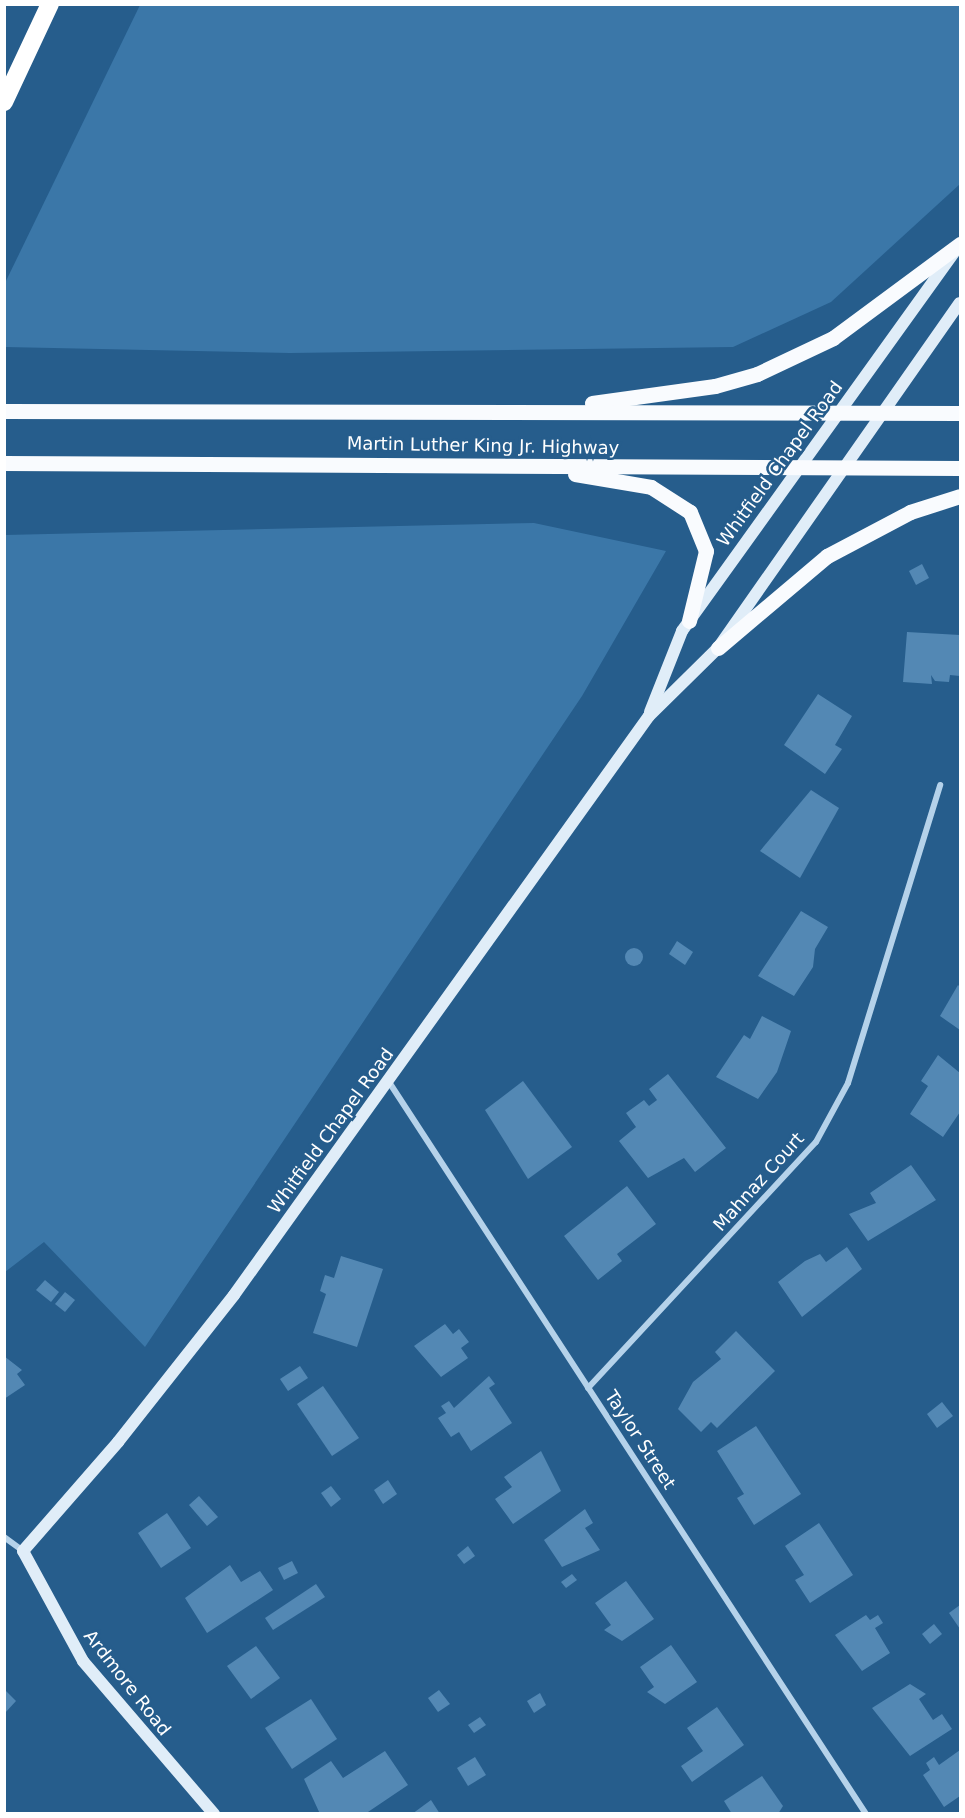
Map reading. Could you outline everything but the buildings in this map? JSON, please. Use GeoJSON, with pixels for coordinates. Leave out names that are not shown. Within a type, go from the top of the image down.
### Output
{"type":"FeatureCollection","features":[{"type":"Feature","properties":{"kind":"highway"},"geometry":{"type":"LineString","coordinates":[[4,102],[50,4]]}},
{"type":"Feature","properties":{"kind":"main road"},"geometry":{"type":"LineString","coordinates":[[541,411],[715,386],[757,374],[833,338],[960,244]]}},
{"type":"Feature","properties":{"kind":"main road","name":"Martin Luther King Jr. Highway"},"geometry":{"type":"LineString","coordinates":[[4,411],[960,413]]}},
{"type":"Feature","properties":{"kind":"main road","name":"Martin Luther King Jr. Highway"},"geometry":{"type":"LineString","coordinates":[[4,463],[960,468]]}},
{"type":"Feature","properties":{"kind":"main road"},"geometry":{"type":"LineString","coordinates":[[533,467],[651,487],[690,512],[706,551],[689,621]]}},
{"type":"Feature","properties":{"kind":"main road"},"geometry":{"type":"LineString","coordinates":[[718,648],[827,556],[910,512],[960,496]]}},
{"type":"Feature","properties":{"kind":"street","name":"Whitfield Chapel Road"},"geometry":{"type":"LineString","coordinates":[[649,716],[689,621],[960,244]]}},
{"type":"Feature","properties":{"kind":"street","name":"Whitfield Chapel Road"},"geometry":{"type":"LineString","coordinates":[[23,1551],[118,1442],[227,1304],[389,1082],[649,716],[718,648],[960,303]]}},
{"type":"Feature","properties":{"kind":"street","name":"Mahnaz Court"},"geometry":{"type":"LineString","coordinates":[[588,1389],[816,1142],[848,1083],[940,785]]}},
{"type":"Feature","properties":{"kind":"street","name":"Taylor Street"},"geometry":{"type":"LineString","coordinates":[[389,1082],[866,1814]]}},
{"type":"Feature","properties":{"kind":"street","name":"Ardmore Road"},"geometry":{"type":"LineString","coordinates":[[4,1537],[23,1551],[83,1661],[214,1814]]}},
{"type":"Feature","properties":{"kind":"shaded area"},"geometry":{"type":"Polygon","coordinates":[[[140,5],[960,5],[960,184],[831,302],[733,347],[290,353],[5,347],[5,283],[140,5]]]}},
{"type":"Feature","properties":{"kind":"shaded area"},"geometry":{"type":"Polygon","coordinates":[[[534,523],[666,551],[582,696],[145,1347],[44,1242],[5,1272],[5,535],[534,523]]]}}]}
